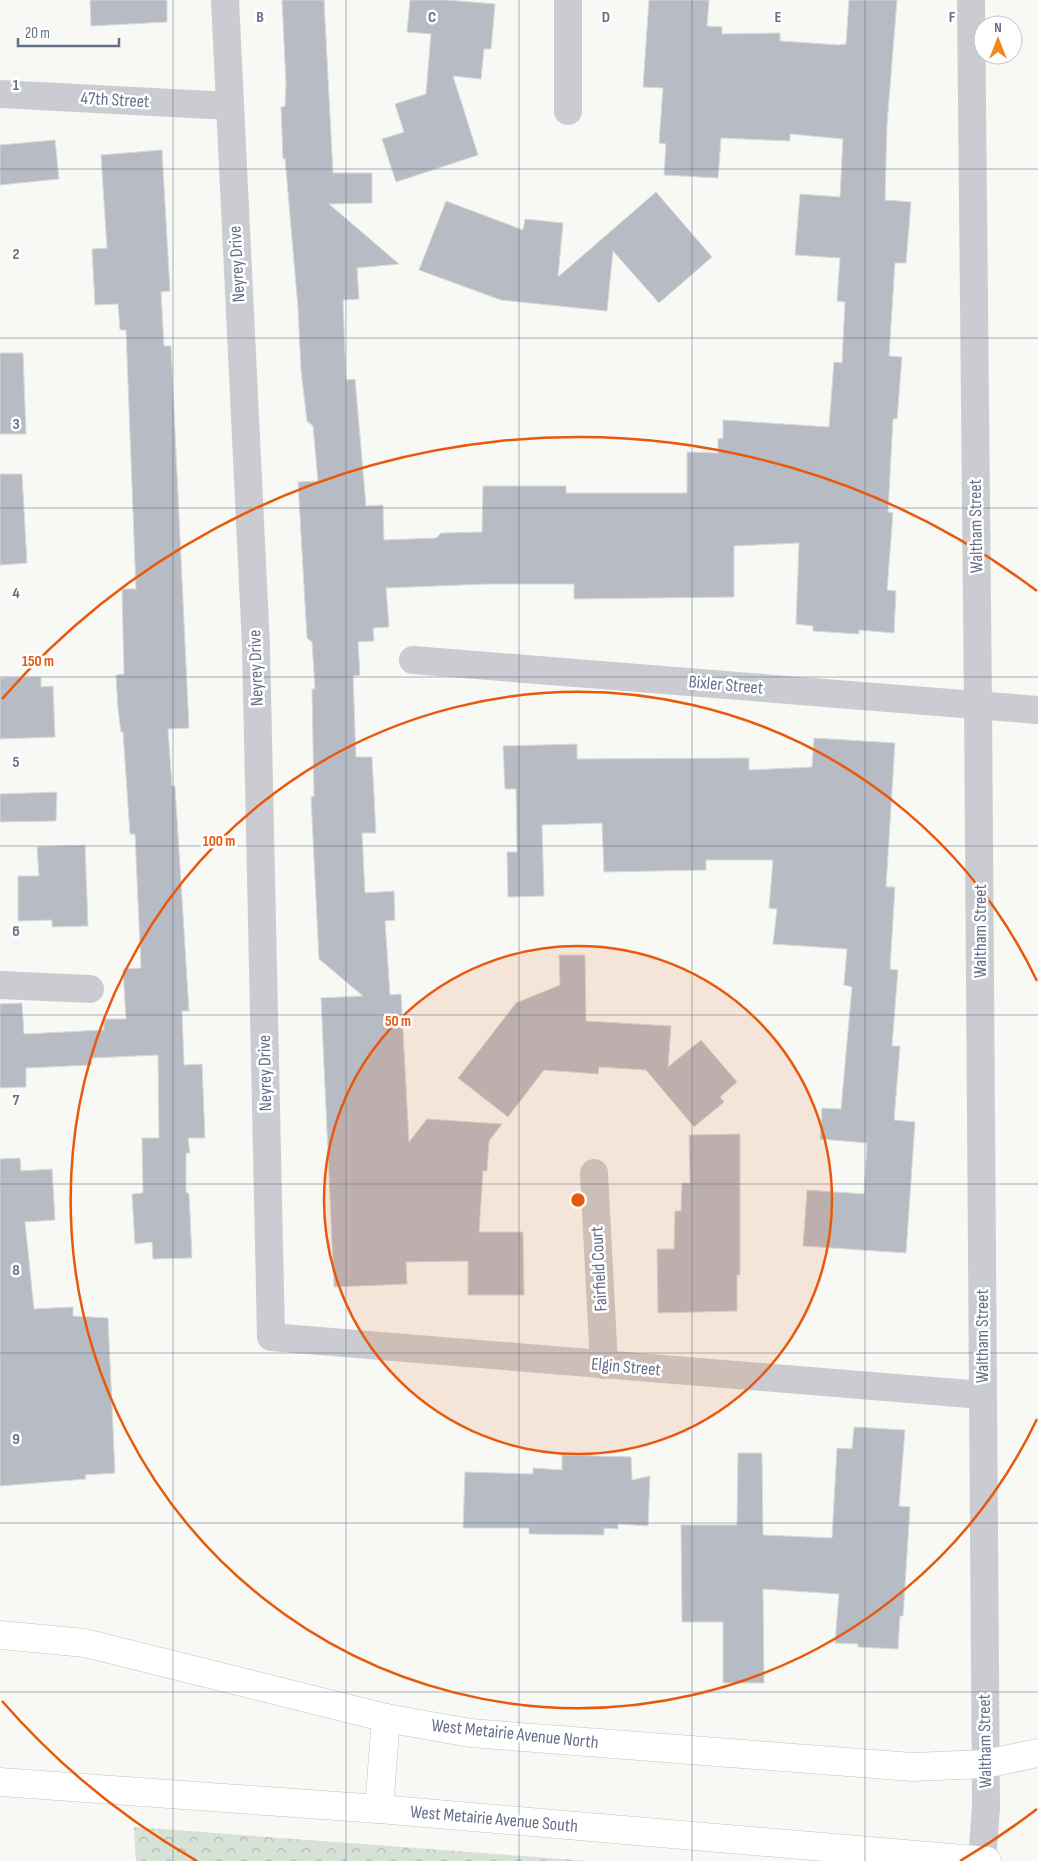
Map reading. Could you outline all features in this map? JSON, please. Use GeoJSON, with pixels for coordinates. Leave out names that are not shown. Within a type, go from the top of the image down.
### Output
{"type":"FeatureCollection","features":[{"type":"Feature","properties":{"kind":"main road","name":"West Metairie Avenue North"},"geometry":{"type":"LineString","coordinates":[[0,1635],[85,1643],[386,1718],[470,1733],[912,1767],[985,1764],[1038,1753]]}},
{"type":"Feature","properties":{"kind":"main road"},"geometry":{"type":"LineString","coordinates":[[379,1809],[386,1718]]}},
{"type":"Feature","properties":{"kind":"main road","name":"West Metairie Avenue South"},"geometry":{"type":"LineString","coordinates":[[0,1782],[379,1809],[987,1861]]}},
{"type":"Feature","properties":{"kind":"street","name":"Neyrey Drive"},"geometry":{"type":"LineString","coordinates":[[225,0],[256,646],[271,1337]]}},
{"type":"Feature","properties":{"kind":"street"},"geometry":{"type":"LineString","coordinates":[[568,0],[568,111]]}},
{"type":"Feature","properties":{"kind":"street","name":"Waltham Street"},"geometry":{"type":"LineString","coordinates":[[970,0],[978,705],[986,1807],[982,1861]]}},
{"type":"Feature","properties":{"kind":"street","name":"47th Street"},"geometry":{"type":"LineString","coordinates":[[0,94],[230,106]]}},
{"type":"Feature","properties":{"kind":"street","name":"Bixler Street"},"geometry":{"type":"LineString","coordinates":[[413,660],[1038,710]]}},
{"type":"Feature","properties":{"kind":"street"},"geometry":{"type":"LineString","coordinates":[[0,986],[90,989]]}},
{"type":"Feature","properties":{"kind":"street","name":"Fairfield Court"},"geometry":{"type":"LineString","coordinates":[[594,1172],[604,1365]]}},
{"type":"Feature","properties":{"kind":"street","name":"Elgin Street"},"geometry":{"type":"LineString","coordinates":[[271,1337],[982,1395]]}},
{"type":"Feature","properties":{"kind":"green space"},"geometry":{"type":"Polygon","coordinates":[[[134,1827],[589,1861],[136,1861],[134,1827]]]}},
{"type":"Feature","properties":{"kind":"building"},"geometry":{"type":"Polygon","coordinates":[[[90,0],[167,0],[167,22],[91,26],[90,0]]]}},
{"type":"Feature","properties":{"kind":"building"},"geometry":{"type":"Polygon","coordinates":[[[282,0],[324,0],[333,173],[372,173],[372,203],[329,204],[399,264],[357,268],[359,299],[343,300],[346,380],[355,379],[366,506],[383,505],[384,540],[436,538],[441,533],[482,532],[483,486],[566,486],[566,493],[687,493],[687,452],[718,453],[718,439],[723,438],[723,420],[829,427],[834,362],[842,363],[845,302],[837,301],[840,258],[795,255],[800,194],[840,197],[843,139],[790,134],[790,141],[721,138],[718,178],[664,175],[666,144],[659,143],[663,88],[643,87],[649,0],[709,0],[707,26],[722,27],[722,34],[780,33],[780,41],[839,45],[846,44],[849,0],[897,0],[887,124],[885,200],[911,202],[906,263],[895,263],[889,356],[902,357],[897,419],[893,419],[888,512],[893,513],[887,590],[896,591],[894,633],[859,630],[859,634],[813,631],[813,626],[796,624],[799,543],[734,546],[734,597],[574,599],[574,584],[487,584],[386,588],[389,627],[373,628],[374,641],[358,642],[360,675],[353,676],[356,757],[372,757],[376,833],[362,833],[365,893],[394,891],[395,920],[385,921],[390,995],[401,994],[409,1142],[427,1119],[502,1124],[489,1141],[487,1171],[483,1171],[479,1232],[523,1232],[524,1295],[468,1295],[468,1261],[406,1262],[407,1284],[334,1287],[321,998],[363,996],[319,959],[311,797],[314,796],[312,689],[315,689],[312,642],[307,638],[298,482],[318,481],[313,426],[307,421],[301,370],[298,308],[285,158],[283,159],[281,107],[285,106],[286,84],[282,0]]]}},
{"type":"Feature","properties":{"kind":"building"},"geometry":{"type":"Polygon","coordinates":[[[410,0],[447,0],[495,4],[491,49],[484,49],[481,79],[453,76],[478,155],[396,182],[382,139],[404,132],[395,104],[426,94],[431,34],[407,32],[410,0]]]}},
{"type":"Feature","properties":{"kind":"building"},"geometry":{"type":"Polygon","coordinates":[[[55,140],[59,179],[0,185],[0,145],[55,140]]]}},
{"type":"Feature","properties":{"kind":"building"},"geometry":{"type":"Polygon","coordinates":[[[162,150],[170,291],[161,292],[164,346],[171,346],[189,728],[168,729],[172,786],[175,786],[189,1011],[182,1011],[184,1065],[202,1064],[205,1138],[188,1138],[190,1153],[186,1153],[186,1192],[189,1194],[192,1258],[153,1259],[152,1242],[135,1244],[132,1194],[143,1193],[142,1138],[159,1138],[158,1055],[91,1058],[92,1065],[26,1068],[26,1087],[0,1088],[0,1004],[22,1003],[24,1034],[104,1030],[104,1019],[126,1019],[123,969],[141,968],[135,834],[130,834],[123,732],[121,732],[118,709],[116,675],[124,674],[122,589],[136,589],[126,330],[120,330],[118,304],[95,305],[92,249],[107,248],[101,155],[162,150]]]}},
{"type":"Feature","properties":{"kind":"building"},"geometry":{"type":"Polygon","coordinates":[[[656,192],[712,257],[659,303],[613,251],[607,311],[501,300],[419,270],[446,201],[523,230],[525,219],[563,223],[558,277],[656,192]]]}},
{"type":"Feature","properties":{"kind":"building"},"geometry":{"type":"Polygon","coordinates":[[[0,353],[23,353],[26,434],[0,434],[0,353]]]}},
{"type":"Feature","properties":{"kind":"building"},"geometry":{"type":"Polygon","coordinates":[[[0,474],[22,474],[27,563],[0,565],[0,474]]]}},
{"type":"Feature","properties":{"kind":"building"},"geometry":{"type":"Polygon","coordinates":[[[41,677],[41,687],[53,686],[55,737],[0,739],[0,678],[41,677]]]}},
{"type":"Feature","properties":{"kind":"building"},"geometry":{"type":"Polygon","coordinates":[[[814,738],[895,743],[886,887],[895,887],[890,969],[898,970],[892,1046],[900,1046],[894,1120],[915,1122],[906,1253],[803,1246],[807,1190],[864,1194],[867,1143],[820,1139],[822,1108],[841,1109],[852,987],[844,985],[847,949],[773,944],[777,909],[769,908],[773,860],[706,860],[706,870],[604,872],[602,823],[542,825],[544,896],[508,897],[507,852],[517,852],[516,789],[505,789],[503,746],[577,744],[577,759],[749,758],[749,770],[812,767],[814,738]]]}},
{"type":"Feature","properties":{"kind":"building"},"geometry":{"type":"Polygon","coordinates":[[[57,792],[56,821],[0,822],[0,794],[57,792]]]}},
{"type":"Feature","properties":{"kind":"building"},"geometry":{"type":"Polygon","coordinates":[[[85,845],[88,926],[52,927],[52,920],[18,921],[18,876],[39,876],[37,847],[85,845]]]}},
{"type":"Feature","properties":{"kind":"building"},"geometry":{"type":"Polygon","coordinates":[[[559,955],[585,955],[586,1021],[671,1026],[668,1067],[701,1040],[737,1082],[720,1097],[724,1102],[694,1127],[646,1070],[599,1067],[598,1074],[544,1070],[508,1117],[458,1078],[516,1003],[560,985],[559,955]]]}},
{"type":"Feature","properties":{"kind":"building"},"geometry":{"type":"Polygon","coordinates":[[[740,1134],[740,1275],[737,1275],[737,1311],[658,1313],[657,1249],[674,1249],[675,1211],[681,1211],[682,1183],[690,1183],[689,1135],[740,1134]]]}},
{"type":"Feature","properties":{"kind":"building"},"geometry":{"type":"Polygon","coordinates":[[[20,1158],[21,1171],[52,1169],[55,1220],[25,1222],[34,1309],[73,1307],[73,1316],[108,1318],[115,1473],[85,1475],[86,1479],[0,1486],[0,1159],[20,1158]]]}},
{"type":"Feature","properties":{"kind":"building"},"geometry":{"type":"Polygon","coordinates":[[[854,1427],[905,1430],[899,1506],[910,1507],[903,1616],[900,1616],[898,1649],[858,1647],[858,1644],[835,1643],[839,1594],[763,1589],[764,1683],[723,1683],[723,1622],[682,1622],[681,1525],[737,1525],[738,1453],[762,1453],[763,1535],[832,1538],[837,1448],[852,1449],[854,1427]]]}},
{"type":"Feature","properties":{"kind":"building"},"geometry":{"type":"Polygon","coordinates":[[[562,1455],[631,1457],[632,1480],[650,1476],[648,1526],[618,1524],[618,1529],[604,1528],[604,1535],[529,1534],[529,1528],[463,1528],[465,1472],[533,1474],[533,1468],[562,1470],[562,1455]]]}}]}
